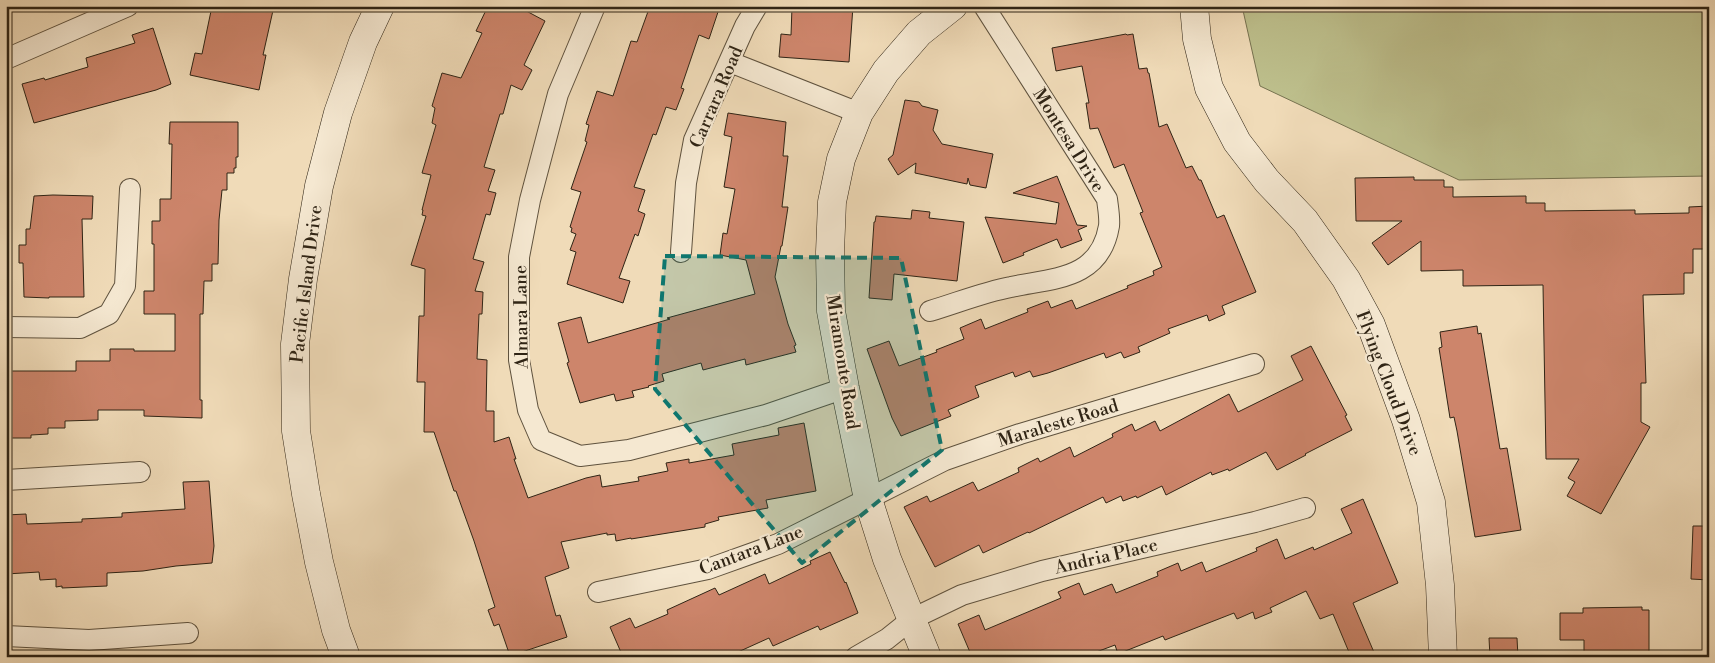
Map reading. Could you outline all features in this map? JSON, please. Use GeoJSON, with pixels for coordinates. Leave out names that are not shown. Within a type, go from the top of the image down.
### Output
{"type":"FeatureCollection","features":[{"type":"Feature","properties":{"kind":"street"},"geometry":{"type":"LineString","coordinates":[[6,59],[128,6]]}},
{"type":"Feature","properties":{"kind":"street","name":"Pacific Island Drive"},"geometry":{"type":"LineString","coordinates":[[346,657],[336,630],[319,562],[306,494],[296,431],[295,344],[303,279],[319,186],[338,113],[363,42],[380,6]]}},
{"type":"Feature","properties":{"kind":"street","name":"Almara Lane"},"geometry":{"type":"LineString","coordinates":[[595,6],[558,94],[530,200],[519,257],[519,360],[528,410],[541,440],[580,456],[629,450],[766,415],[845,388]]}},
{"type":"Feature","properties":{"kind":"street","name":"Carrara Road"},"geometry":{"type":"LineString","coordinates":[[681,252],[686,183],[694,140],[745,26],[757,6]]}},
{"type":"Feature","properties":{"kind":"street","name":"Miramonte Road"},"geometry":{"type":"LineString","coordinates":[[927,657],[887,559],[868,500],[831,311],[830,252],[832,202],[841,159],[859,113],[886,72],[919,33],[953,6]]}},
{"type":"Feature","properties":{"kind":"street","name":"Montesa Drive"},"geometry":{"type":"LineString","coordinates":[[930,311],[1008,287],[1064,277],[1086,268],[1102,249],[1110,225],[1107,199],[984,6]]}},
{"type":"Feature","properties":{"kind":"street","name":"Flying Cloud Drive"},"geometry":{"type":"LineString","coordinates":[[1194,6],[1197,39],[1209,88],[1237,142],[1267,181],[1305,222],[1346,279],[1371,325],[1406,420],[1431,502],[1440,585],[1444,657]]}},
{"type":"Feature","properties":{"kind":"street"},"geometry":{"type":"LineString","coordinates":[[730,62],[859,113]]}},
{"type":"Feature","properties":{"kind":"street"},"geometry":{"type":"LineString","coordinates":[[6,327],[80,328],[109,314],[125,286],[130,190]]}},
{"type":"Feature","properties":{"kind":"street","name":"Maraleste Road"},"geometry":{"type":"LineString","coordinates":[[868,500],[946,460],[1020,434],[1254,364]]}},
{"type":"Feature","properties":{"kind":"street"},"geometry":{"type":"LineString","coordinates":[[6,480],[140,472]]}},
{"type":"Feature","properties":{"kind":"street","name":"Cantara Lane"},"geometry":{"type":"LineString","coordinates":[[598,592],[708,569],[778,544],[868,500]]}},
{"type":"Feature","properties":{"kind":"street","name":"Andria Place"},"geometry":{"type":"LineString","coordinates":[[856,657],[887,639],[912,619],[962,595],[1042,571],[1255,522],[1305,508]]}},
{"type":"Feature","properties":{"kind":"street"},"geometry":{"type":"LineString","coordinates":[[6,636],[89,640],[188,633]]}},
{"type":"Feature","properties":{"kind":"highlighted area"},"geometry":{"type":"Polygon","coordinates":[[[665,256],[901,258],[942,450],[802,563],[655,389],[665,256]]]}},
{"type":"Feature","properties":{"kind":"green space"},"geometry":{"type":"Polygon","coordinates":[[[1242,6],[1709,6],[1709,176],[1459,180],[1260,86],[1242,6]]]}},
{"type":"Feature","properties":{"kind":"building"},"geometry":{"type":"Polygon","coordinates":[[[226,6],[274,6],[263,55],[266,55],[259,90],[190,75],[195,53],[202,54],[211,11],[226,6]]]}},
{"type":"Feature","properties":{"kind":"building"},"geometry":{"type":"Polygon","coordinates":[[[488,6],[517,6],[545,21],[524,65],[532,70],[522,90],[511,85],[503,114],[500,114],[484,167],[495,170],[488,191],[496,193],[490,215],[486,214],[473,259],[484,262],[475,291],[483,292],[482,314],[479,314],[477,359],[487,360],[486,411],[494,411],[494,442],[509,437],[516,459],[514,459],[528,498],[600,475],[602,487],[639,481],[638,477],[668,471],[666,463],[689,459],[689,463],[734,455],[732,444],[779,435],[778,428],[804,423],[816,491],[766,500],[768,508],[718,517],[719,520],[705,524],[705,527],[616,541],[615,534],[607,535],[607,533],[561,542],[569,568],[545,577],[556,616],[560,615],[567,637],[510,656],[499,624],[494,626],[488,610],[495,607],[474,541],[456,491],[454,491],[434,432],[424,432],[425,382],[417,382],[419,316],[424,316],[425,269],[411,265],[426,216],[422,215],[422,210],[431,175],[422,173],[436,125],[432,123],[435,108],[432,106],[442,73],[461,78],[482,33],[476,31],[488,6]]]}},
{"type":"Feature","properties":{"kind":"building"},"geometry":{"type":"Polygon","coordinates":[[[650,6],[720,6],[709,39],[699,35],[681,88],[684,89],[676,110],[666,107],[656,135],[653,134],[634,187],[645,190],[638,211],[645,214],[638,236],[635,234],[619,278],[630,281],[623,303],[567,284],[576,252],[570,250],[576,234],[571,232],[572,228],[570,227],[581,192],[571,189],[587,142],[585,141],[589,125],[586,124],[597,91],[613,96],[631,41],[637,42],[650,6]]]}},
{"type":"Feature","properties":{"kind":"building"},"geometry":{"type":"Polygon","coordinates":[[[853,6],[849,62],[779,57],[781,34],[791,35],[792,7],[853,6]]]}},
{"type":"Feature","properties":{"kind":"building"},"geometry":{"type":"Polygon","coordinates":[[[153,28],[171,84],[156,90],[34,123],[22,84],[44,78],[45,80],[88,67],[86,58],[135,43],[132,35],[153,28]]]}},
{"type":"Feature","properties":{"kind":"building"},"geometry":{"type":"Polygon","coordinates":[[[1133,34],[1139,69],[1147,68],[1149,73],[1159,127],[1167,124],[1186,168],[1192,166],[1199,180],[1201,180],[1217,218],[1224,215],[1256,292],[1222,306],[1225,314],[1209,321],[1207,315],[1168,329],[1170,333],[1138,347],[1140,352],[1124,358],[1121,352],[1106,358],[1104,353],[1033,377],[1030,371],[1015,377],[1013,372],[975,386],[979,397],[948,410],[951,416],[901,436],[892,418],[867,349],[889,341],[899,366],[937,352],[936,350],[964,339],[960,328],[981,319],[985,329],[1028,312],[1027,309],[1048,301],[1051,308],[1072,300],[1076,309],[1128,288],[1127,286],[1154,275],[1153,271],[1162,267],[1140,213],[1143,212],[1124,164],[1114,168],[1098,128],[1090,129],[1086,103],[1089,103],[1082,66],[1056,71],[1052,48],[1133,34]]]}},
{"type":"Feature","properties":{"kind":"building"},"geometry":{"type":"Polygon","coordinates":[[[905,100],[919,102],[922,106],[938,110],[933,130],[942,144],[993,154],[986,188],[970,185],[968,178],[967,184],[915,173],[916,163],[898,175],[888,159],[893,155],[905,100]]]}},
{"type":"Feature","properties":{"kind":"building"},"geometry":{"type":"Polygon","coordinates":[[[728,113],[786,122],[783,156],[788,156],[782,207],[788,207],[775,277],[796,345],[794,346],[796,352],[746,365],[745,359],[703,370],[701,363],[662,374],[664,381],[632,391],[634,397],[616,401],[614,394],[580,403],[567,363],[569,362],[558,323],[581,317],[588,343],[670,319],[667,318],[755,294],[746,260],[720,255],[723,233],[727,234],[735,189],[724,187],[732,137],[724,135],[728,113]]]}},
{"type":"Feature","properties":{"kind":"building"},"geometry":{"type":"Polygon","coordinates":[[[170,122],[238,122],[238,157],[236,157],[236,168],[234,168],[234,173],[227,173],[227,190],[222,190],[218,264],[212,264],[212,281],[204,281],[203,314],[200,314],[200,400],[202,400],[202,418],[144,416],[144,410],[98,410],[98,420],[65,421],[65,428],[48,428],[48,434],[31,435],[31,438],[6,438],[6,371],[76,371],[76,361],[110,361],[110,349],[175,351],[175,314],[144,314],[144,291],[154,291],[152,221],[160,221],[160,199],[171,199],[172,144],[169,144],[170,122]]]}},
{"type":"Feature","properties":{"kind":"building"},"geometry":{"type":"Polygon","coordinates":[[[1057,176],[1077,225],[1087,226],[1078,230],[1082,240],[1061,248],[1057,239],[1003,263],[985,217],[1056,224],[1059,203],[1013,193],[1057,176]]]}},
{"type":"Feature","properties":{"kind":"building"},"geometry":{"type":"Polygon","coordinates":[[[1414,177],[1414,180],[1444,180],[1444,187],[1453,187],[1453,197],[1526,196],[1526,203],[1545,203],[1545,211],[1635,210],[1635,214],[1689,213],[1689,207],[1709,206],[1709,249],[1693,249],[1693,273],[1684,273],[1684,294],[1643,295],[1646,383],[1641,383],[1641,422],[1650,427],[1601,514],[1567,496],[1575,482],[1568,478],[1579,459],[1546,459],[1543,285],[1463,286],[1463,270],[1421,271],[1421,241],[1388,265],[1372,243],[1402,221],[1356,221],[1355,178],[1414,177]]]}},
{"type":"Feature","properties":{"kind":"building"},"geometry":{"type":"Polygon","coordinates":[[[34,196],[93,196],[92,219],[82,219],[84,297],[24,297],[23,263],[19,263],[19,245],[26,245],[26,229],[30,229],[34,196]]]}},
{"type":"Feature","properties":{"kind":"building"},"geometry":{"type":"Polygon","coordinates":[[[912,210],[930,212],[929,218],[964,222],[957,281],[894,274],[892,300],[869,298],[876,216],[911,219],[912,210]]]}},
{"type":"Feature","properties":{"kind":"building"},"geometry":{"type":"Polygon","coordinates":[[[1477,326],[1478,334],[1481,333],[1500,449],[1507,448],[1521,530],[1475,537],[1457,431],[1454,417],[1450,418],[1439,348],[1442,347],[1440,332],[1477,326]]]}},
{"type":"Feature","properties":{"kind":"building"},"geometry":{"type":"Polygon","coordinates":[[[1311,346],[1347,415],[1345,416],[1352,430],[1277,470],[1266,452],[1229,471],[1228,469],[1212,475],[1211,472],[1166,495],[1162,486],[1137,498],[1136,496],[1123,501],[1121,496],[1106,503],[1103,497],[983,553],[979,545],[935,567],[904,507],[927,496],[930,502],[973,482],[978,491],[1019,472],[1018,468],[1038,458],[1040,462],[1070,447],[1074,457],[1113,437],[1112,434],[1132,424],[1135,431],[1155,421],[1160,431],[1229,394],[1238,412],[1303,380],[1291,356],[1311,346]]]}},
{"type":"Feature","properties":{"kind":"building"},"geometry":{"type":"Polygon","coordinates":[[[209,481],[214,546],[212,563],[107,573],[107,586],[62,588],[62,586],[56,587],[56,579],[40,580],[39,572],[6,574],[6,515],[26,514],[27,524],[82,522],[82,519],[122,517],[122,513],[185,509],[183,482],[209,481]]]}},
{"type":"Feature","properties":{"kind":"building"},"geometry":{"type":"Polygon","coordinates":[[[1363,499],[1398,583],[1353,603],[1376,657],[1351,657],[1333,614],[1320,619],[1306,591],[1270,608],[1272,612],[1255,619],[1253,612],[1237,619],[1234,613],[1165,640],[1163,636],[1118,654],[1115,645],[1083,657],[972,657],[958,624],[979,615],[985,630],[1061,598],[1058,592],[1079,583],[1084,595],[1112,584],[1116,593],[1158,576],[1157,572],[1178,563],[1181,571],[1202,562],[1206,572],[1257,551],[1256,548],[1277,539],[1285,559],[1313,547],[1314,550],[1352,533],[1341,509],[1363,499]]]}},
{"type":"Feature","properties":{"kind":"building"},"geometry":{"type":"Polygon","coordinates":[[[1693,526],[1709,526],[1709,580],[1691,579],[1693,526]]]}},
{"type":"Feature","properties":{"kind":"building"},"geometry":{"type":"Polygon","coordinates":[[[830,552],[846,582],[858,613],[820,630],[818,626],[773,646],[769,638],[727,657],[623,657],[610,627],[630,618],[635,628],[668,614],[667,610],[715,588],[719,595],[765,574],[769,584],[811,564],[810,561],[830,552]]]}},
{"type":"Feature","properties":{"kind":"building"},"geometry":{"type":"Polygon","coordinates":[[[1642,607],[1642,610],[1649,610],[1649,657],[1584,657],[1584,640],[1560,640],[1560,613],[1583,613],[1583,608],[1642,607]]]}},
{"type":"Feature","properties":{"kind":"building"},"geometry":{"type":"Polygon","coordinates":[[[1489,638],[1517,638],[1518,657],[1490,657],[1489,638]]]}}]}
